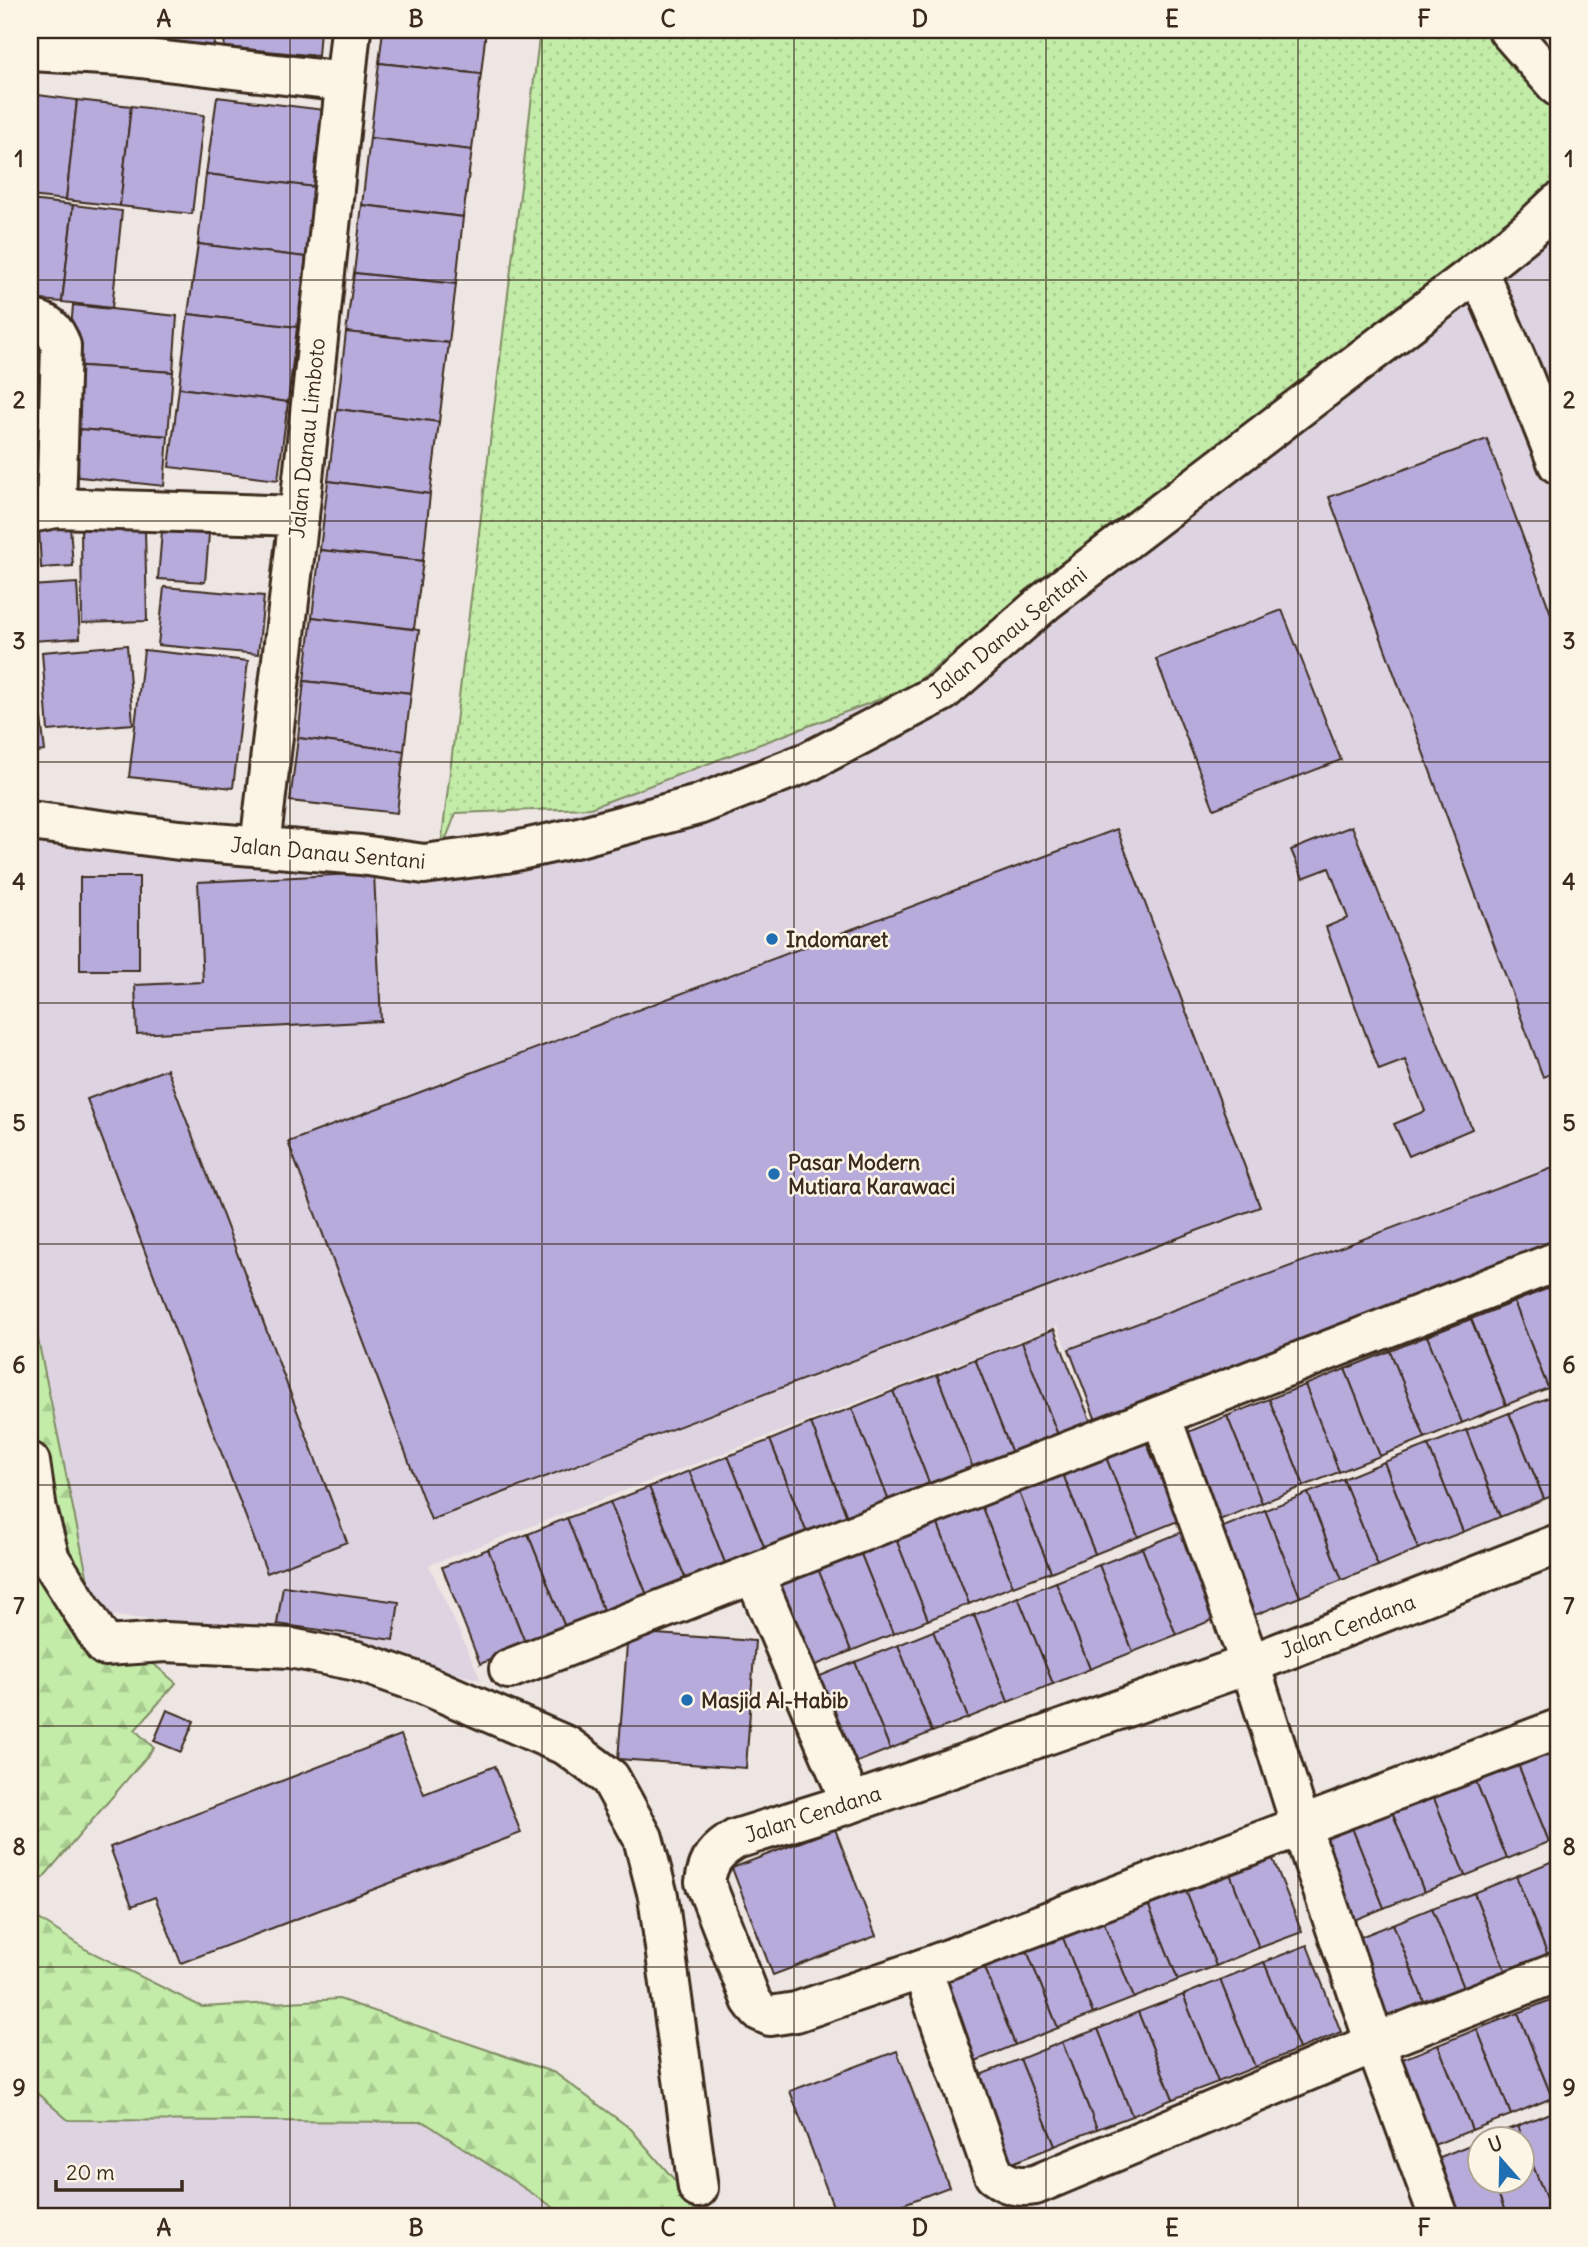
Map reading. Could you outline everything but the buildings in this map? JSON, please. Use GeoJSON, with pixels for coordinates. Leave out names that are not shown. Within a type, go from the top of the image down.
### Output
{"type":"FeatureCollection","features":[{"type":"Feature","properties":{"kind":"street","name":"Jalan Danau Limboto"},"geometry":{"type":"LineString","coordinates":[[260,846],[299,516],[351,30]]}},
{"type":"Feature","properties":{"kind":"street"},"geometry":{"type":"LineString","coordinates":[[1508,30],[1558,88]]}},
{"type":"Feature","properties":{"kind":"street"},"geometry":{"type":"LineString","coordinates":[[30,51],[123,43],[345,82]]}},
{"type":"Feature","properties":{"kind":"street","name":"Jalan Danau Sentani"},"geometry":{"type":"LineString","coordinates":[[30,821],[179,840],[361,855],[424,864],[506,853],[579,837],[698,805],[808,762],[942,692],[1046,601],[1488,263],[1558,203]]}},
{"type":"Feature","properties":{"kind":"street"},"geometry":{"type":"LineString","coordinates":[[1488,263],[1558,399]]}},
{"type":"Feature","properties":{"kind":"street"},"geometry":{"type":"LineString","coordinates":[[1488,263],[1521,370],[1558,464]]}},
{"type":"Feature","properties":{"kind":"street"},"geometry":{"type":"LineString","coordinates":[[30,320],[47,325],[57,333],[61,346],[43,511],[299,516]]}},
{"type":"Feature","properties":{"kind":"street"},"geometry":{"type":"LineString","coordinates":[[509,1669],[1558,1261]]}},
{"type":"Feature","properties":{"kind":"street"},"geometry":{"type":"LineString","coordinates":[[1161,1416],[1250,1664],[1301,1826],[1375,2043],[1439,2217]]}},
{"type":"Feature","properties":{"kind":"street"},"geometry":{"type":"LineString","coordinates":[[30,1462],[37,1510],[50,1559],[105,1646],[165,1642],[290,1648],[357,1661],[423,1684],[567,1746],[610,1778],[643,1838],[658,1896],[698,2188]]}},
{"type":"Feature","properties":{"kind":"street","name":"Jalan Cendana"},"geometry":{"type":"LineString","coordinates":[[1558,1544],[1250,1664],[851,1803],[736,1839],[720,1848],[708,1866],[705,1882],[751,2000],[759,2011],[769,2016],[796,2012],[922,1969],[1558,1729]]}},
{"type":"Feature","properties":{"kind":"street"},"geometry":{"type":"LineString","coordinates":[[754,1574],[851,1803]]}},
{"type":"Feature","properties":{"kind":"street"},"geometry":{"type":"LineString","coordinates":[[922,1969],[994,2175],[1020,2188],[1035,2185],[1375,2043],[1558,1972]]}},
{"type":"Feature","properties":{"kind":"shaded area"},"geometry":{"type":"Polygon","coordinates":[[[1558,212],[1558,1254],[1099,1426],[1057,1326],[429,1565],[481,1680],[290,1633],[95,1614],[30,1301],[30,837],[440,854],[590,808],[907,689],[1558,212]]]}},
{"type":"Feature","properties":{"kind":"shaded area"},"geometry":{"type":"Polygon","coordinates":[[[30,2087],[69,2120],[424,2122],[568,2217],[30,2217],[30,2087]]]}},
{"type":"Feature","properties":{"kind":"green space"},"geometry":{"type":"Polygon","coordinates":[[[540,30],[1517,30],[1558,77],[1558,212],[1048,582],[907,689],[590,808],[456,813],[440,854],[540,30]]]}},
{"type":"Feature","properties":{"kind":"green space"},"geometry":{"type":"Polygon","coordinates":[[[30,1301],[95,1614],[176,1683],[135,1730],[154,1748],[30,1893],[30,1301]]]}},
{"type":"Feature","properties":{"kind":"green space"},"geometry":{"type":"Polygon","coordinates":[[[30,1913],[85,1949],[202,2007],[339,1999],[555,2073],[631,2129],[706,2217],[568,2217],[424,2122],[68,2120],[30,2087],[30,1913]]]}},
{"type":"Feature","properties":{"kind":"place","name":"Indomaret"},"geometry":{"type":"Point","coordinates":[772,939]}},
{"type":"Feature","properties":{"kind":"place","name":"Pasar Modern Mutiara Karawaci"},"geometry":{"type":"Point","coordinates":[774,1174]}},
{"type":"Feature","properties":{"kind":"place","name":"Masjid Al-Habib"},"geometry":{"type":"Point","coordinates":[687,1700]}}]}
